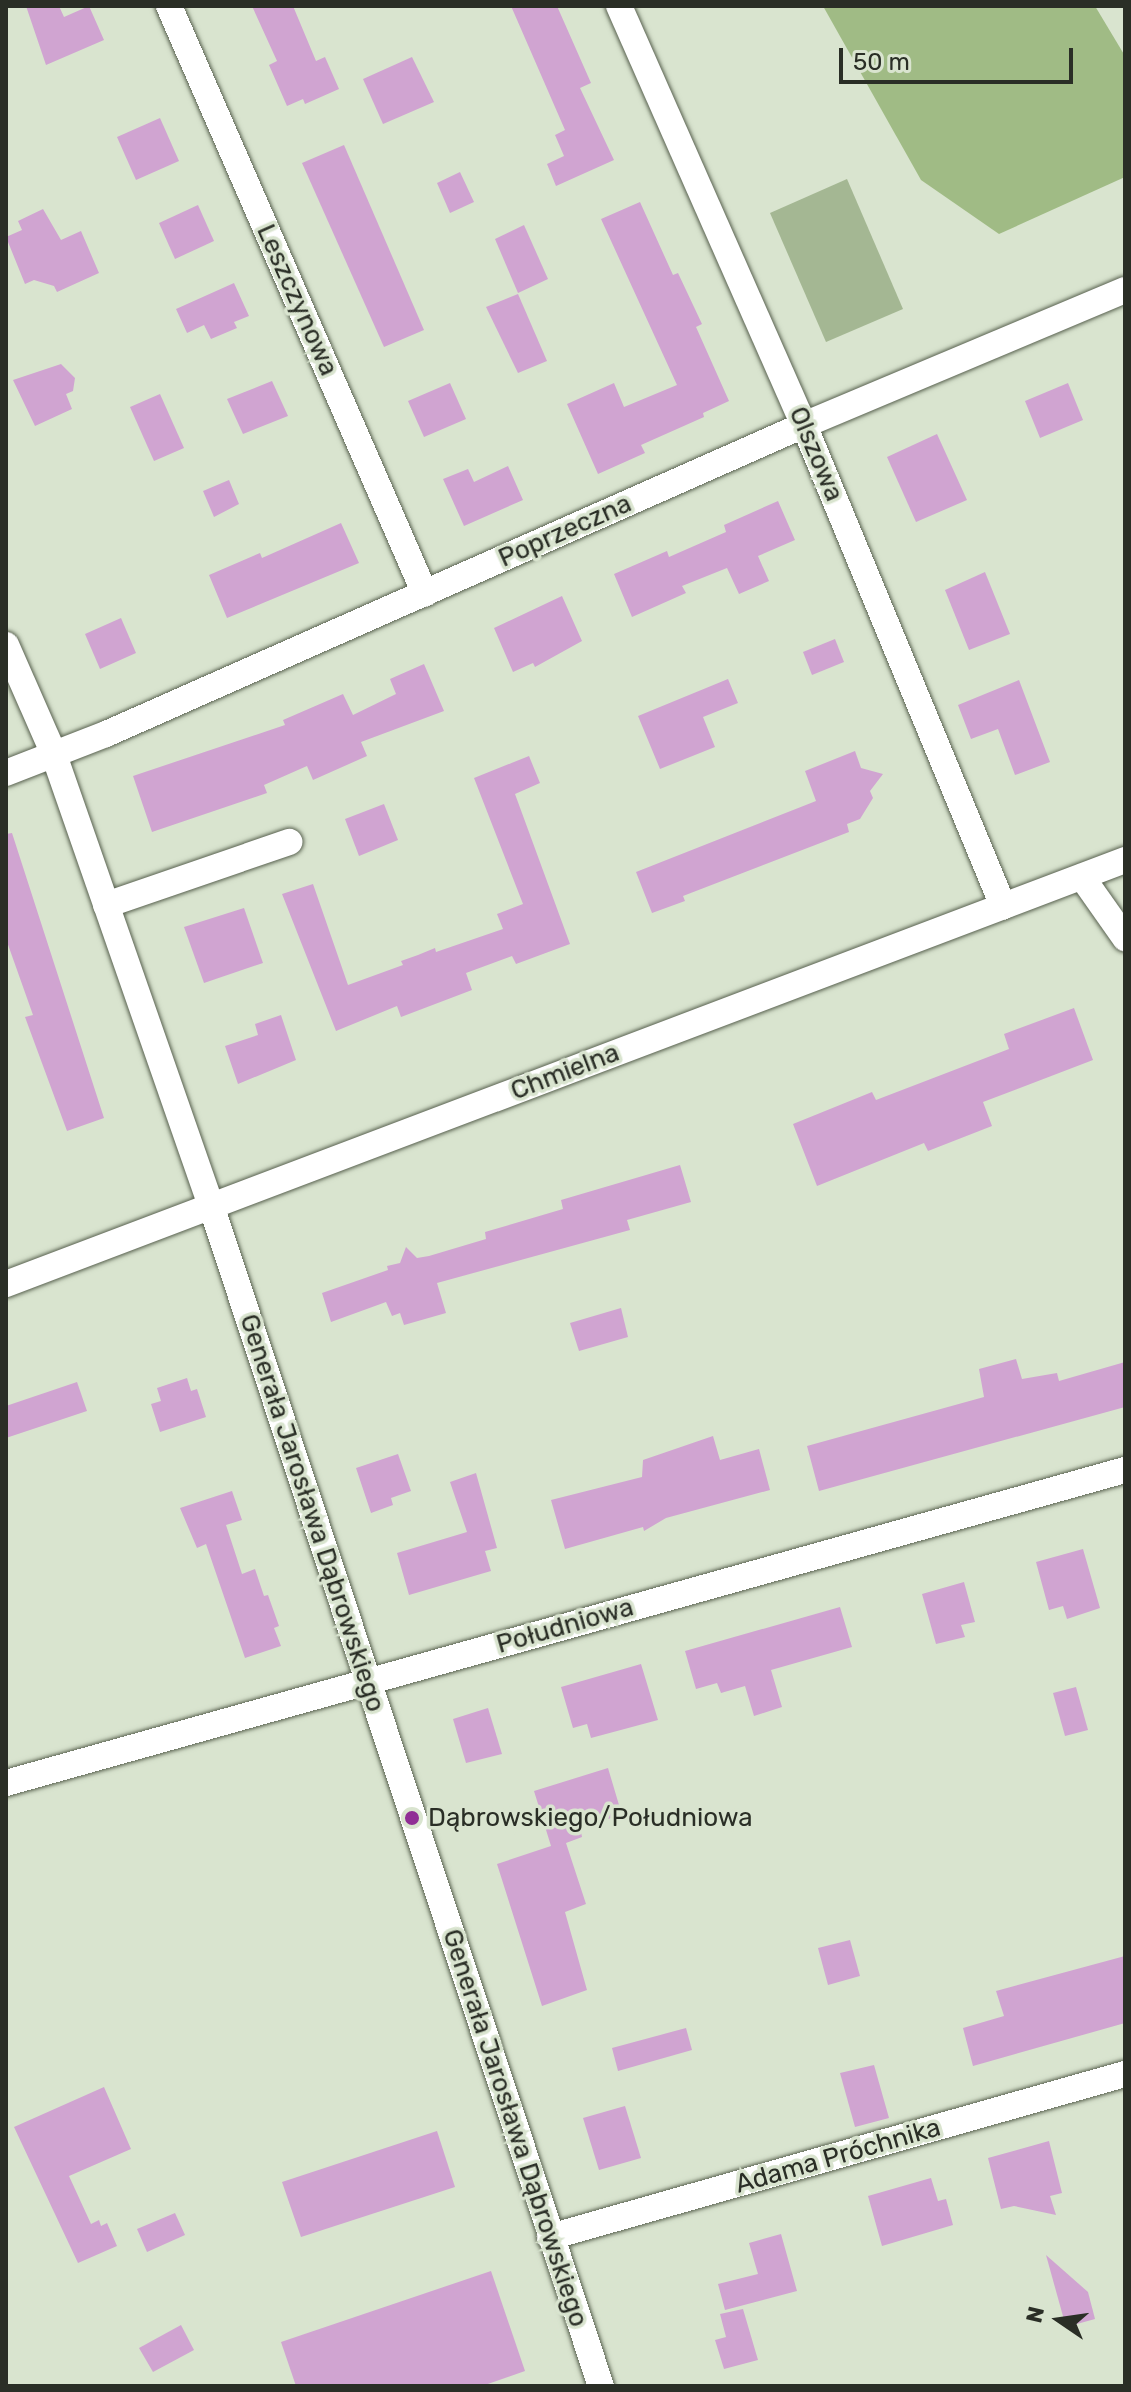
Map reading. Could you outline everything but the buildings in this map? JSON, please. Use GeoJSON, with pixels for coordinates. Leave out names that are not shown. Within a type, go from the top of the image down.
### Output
{"type":"FeatureCollection","features":[{"type":"Feature","properties":{"kind":"street","name":"Leszczynowa"},"geometry":{"type":"LineString","coordinates":[[169,6],[425,594]]}},
{"type":"Feature","properties":{"kind":"street","name":"Olszowa"},"geometry":{"type":"LineString","coordinates":[[619,6],[804,425],[1003,906]]}},
{"type":"Feature","properties":{"kind":"street","name":"Poprzeczna"},"geometry":{"type":"LineString","coordinates":[[6,773],[53,752],[106,734],[804,425],[1125,290]]}},
{"type":"Feature","properties":{"kind":"street","name":"Generała Jarosława Dąbrowskiego"},"geometry":{"type":"LineString","coordinates":[[6,645],[53,752],[211,1205],[601,2386]]}},
{"type":"Feature","properties":{"kind":"street"},"geometry":{"type":"LineString","coordinates":[[106,905],[289,842]]}},
{"type":"Feature","properties":{"kind":"street","name":"Chmielna"},"geometry":{"type":"LineString","coordinates":[[6,1284],[1125,860]]}},
{"type":"Feature","properties":{"kind":"street"},"geometry":{"type":"LineString","coordinates":[[1082,877],[1125,938]]}},
{"type":"Feature","properties":{"kind":"street","name":"Południowa"},"geometry":{"type":"LineString","coordinates":[[6,1783],[1125,1470]]}},
{"type":"Feature","properties":{"kind":"street","name":"Adama Próchnika"},"geometry":{"type":"LineString","coordinates":[[550,2237],[1125,2074]]}},
{"type":"Feature","properties":{"kind":"green space"},"geometry":{"type":"Polygon","coordinates":[[[823,6],[1095,6],[1125,56],[1125,177],[999,234],[921,180],[823,6]]]}},
{"type":"Feature","properties":{"kind":"green space"},"geometry":{"type":"Polygon","coordinates":[[[847,179],[903,309],[826,342],[770,213],[847,179]]]}},
{"type":"Feature","properties":{"kind":"place","name":"Dąbrowskiego/Południowa"},"geometry":{"type":"Point","coordinates":[412,1818]}}]}
